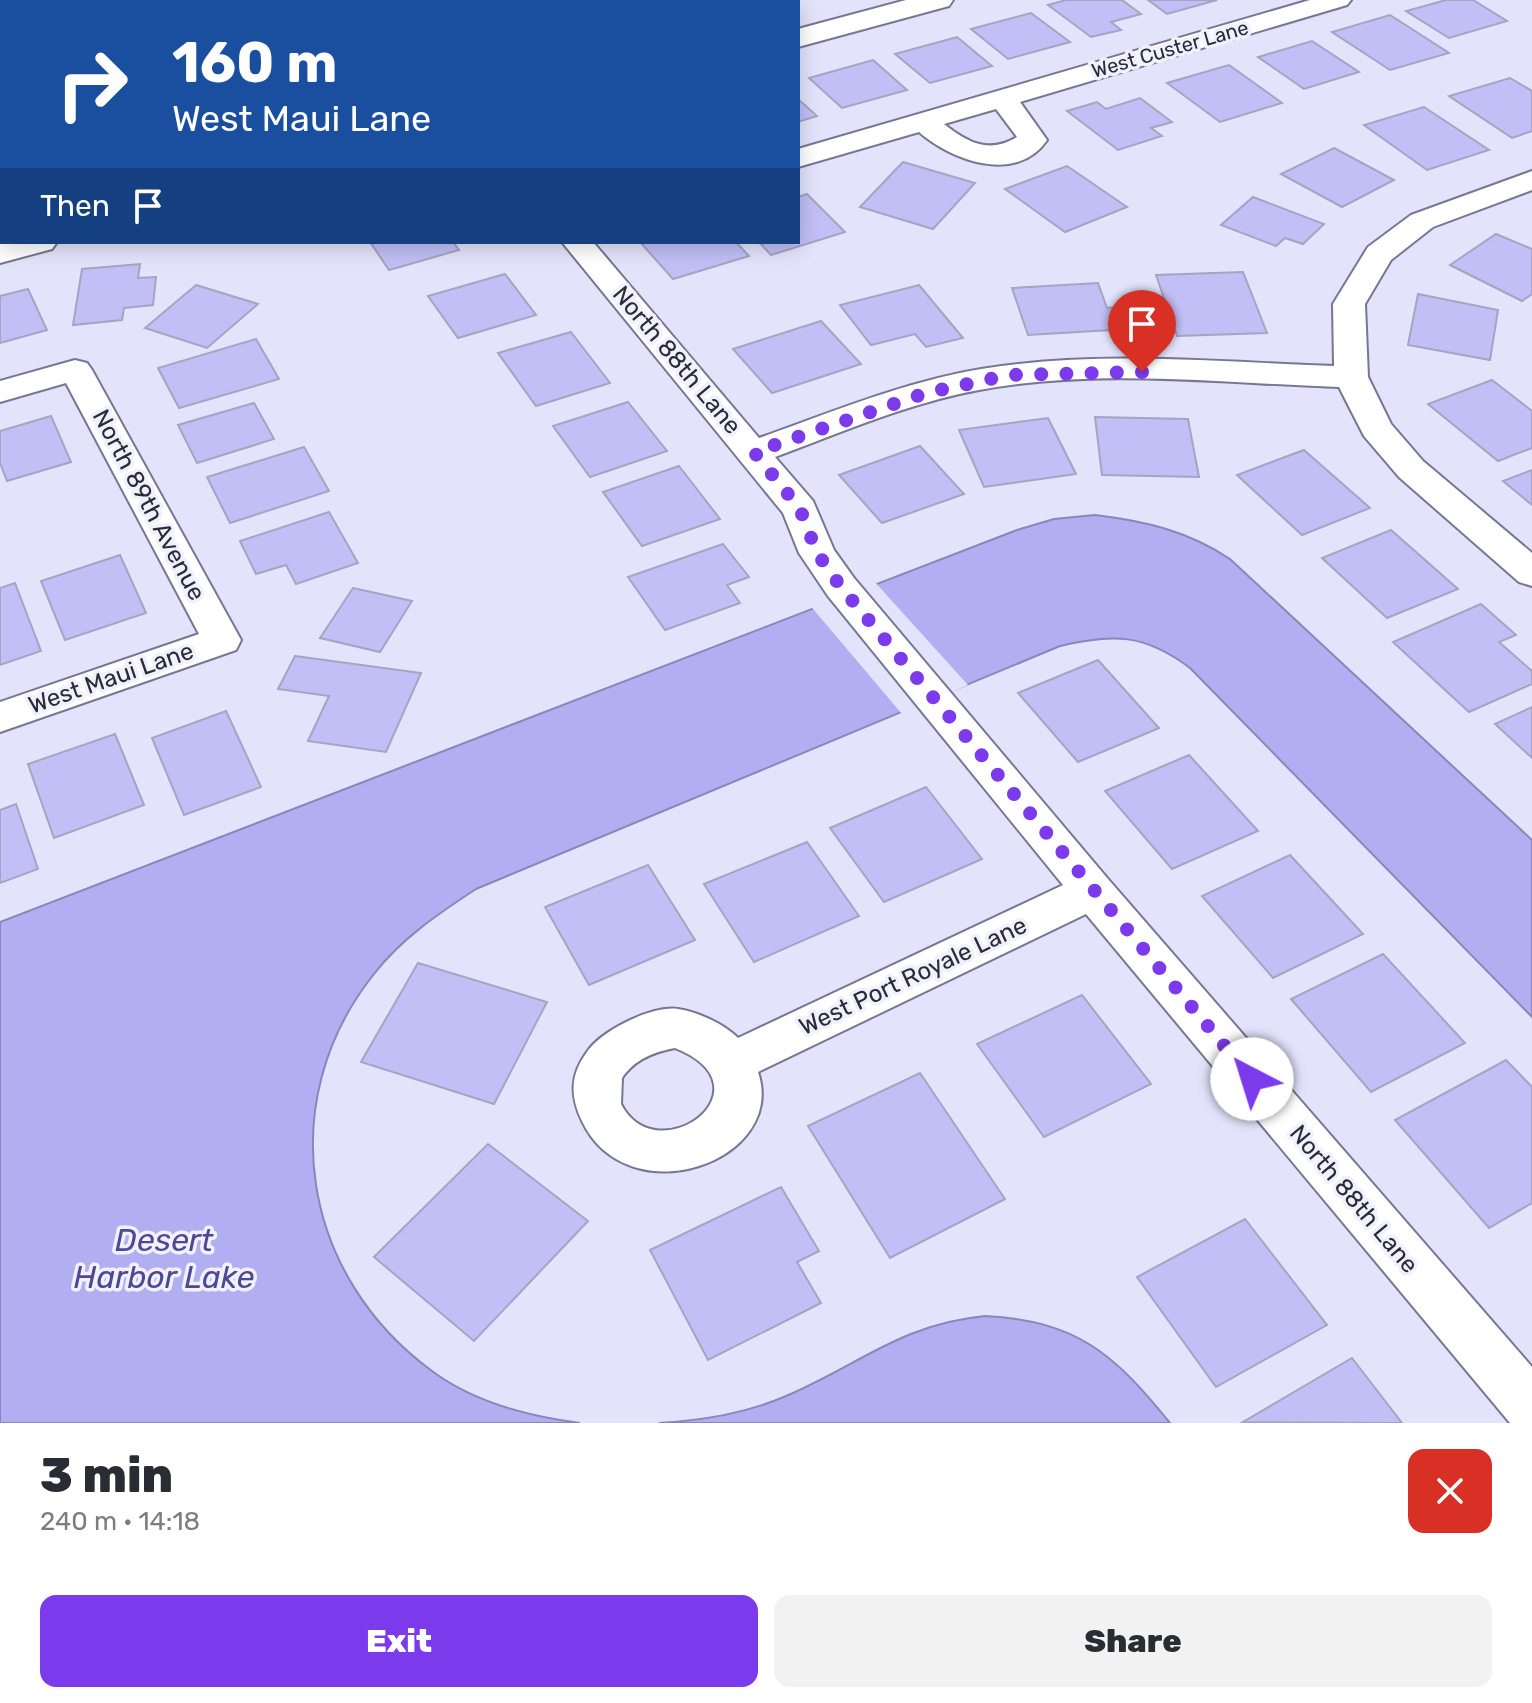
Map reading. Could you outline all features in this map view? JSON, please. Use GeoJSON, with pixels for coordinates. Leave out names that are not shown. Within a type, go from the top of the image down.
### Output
{"type":"FeatureCollection","features":[{"type":"Feature","properties":{"kind":"street"},"geometry":{"type":"LineString","coordinates":[[800,10],[841,0]]}},
{"type":"Feature","properties":{"kind":"street"},"geometry":{"type":"LineString","coordinates":[[800,37],[939,0]]}},
{"type":"Feature","properties":{"kind":"street","name":"West Custer Lane"},"geometry":{"type":"LineString","coordinates":[[800,157],[1338,0]]}},
{"type":"Feature","properties":{"kind":"street"},"geometry":{"type":"LineString","coordinates":[[924,121],[951,143],[973,155],[996,157],[1017,152],[1033,140],[1025,124],[1003,99]]}},
{"type":"Feature","properties":{"kind":"street"},"geometry":{"type":"LineString","coordinates":[[1532,180],[1422,221],[1379,254],[1349,304],[1351,377],[1376,428],[1411,469],[1532,573]]}},
{"type":"Feature","properties":{"kind":"street"},"geometry":{"type":"LineString","coordinates":[[0,253],[33,244]]}},
{"type":"Feature","properties":{"kind":"street","name":"North 88th Lane"},"geometry":{"type":"LineString","coordinates":[[579,244],[800,509],[817,553],[933,700],[1532,1408]]}},
{"type":"Feature","properties":{"kind":"street","name":"North 89th Avenue"},"geometry":{"type":"LineString","coordinates":[[0,392],[75,370],[222,640]]}},
{"type":"Feature","properties":{"kind":"street"},"geometry":{"type":"LineString","coordinates":[[754,452],[926,393],[1009,375],[1112,371],[1351,377]]}},
{"type":"Feature","properties":{"kind":"street","name":"West Maui Lane"},"geometry":{"type":"LineString","coordinates":[[0,717],[222,640]]}},
{"type":"Feature","properties":{"kind":"street","name":"West Port Royale Lane"},"geometry":{"type":"LineString","coordinates":[[733,1062],[1093,891]]}},
{"type":"Feature","properties":{"kind":"water","name":"Desert Harbor Lake"},"geometry":{"type":"Polygon","coordinates":[[[1095,515],[1131,520],[1182,534],[1230,559],[1532,840],[1532,1017],[1190,668],[1158,648],[1128,639],[1096,639],[1060,646],[476,889],[434,917],[396,949],[374,974],[342,1024],[322,1077],[313,1131],[316,1185],[330,1237],[354,1287],[388,1332],[449,1382],[503,1406],[580,1423],[0,1423],[0,922],[1017,530],[1054,519],[1095,515]]]}},
{"type":"Feature","properties":{"kind":"water"},"geometry":{"type":"Polygon","coordinates":[[[985,1316],[1045,1325],[1091,1346],[1131,1378],[1170,1423],[659,1423],[708,1418],[755,1407],[812,1384],[904,1337],[955,1320],[985,1316]]]}},
{"type":"Feature","properties":{"kind":"pier"},"geometry":{"type":"Polygon","coordinates":[[[873,580],[968,685],[902,714],[808,603],[873,580]]]}},
{"type":"Feature","properties":{"kind":"building"},"geometry":{"type":"Polygon","coordinates":[[[1066,0],[1122,0],[1141,14],[1111,22],[1121,30],[1091,37],[1048,5],[1066,0]]]}},
{"type":"Feature","properties":{"kind":"building"},"geometry":{"type":"Polygon","coordinates":[[[1148,0],[1217,0],[1167,14],[1148,0]]]}},
{"type":"Feature","properties":{"kind":"building"},"geometry":{"type":"Polygon","coordinates":[[[1446,0],[1473,0],[1507,21],[1449,38],[1406,11],[1446,0]]]}},
{"type":"Feature","properties":{"kind":"building"},"geometry":{"type":"Polygon","coordinates":[[[1031,13],[1070,42],[1008,59],[971,29],[1031,13]]]}},
{"type":"Feature","properties":{"kind":"building"},"geometry":{"type":"Polygon","coordinates":[[[1390,15],[1449,53],[1390,70],[1332,32],[1390,15]]]}},
{"type":"Feature","properties":{"kind":"building"},"geometry":{"type":"Polygon","coordinates":[[[957,37],[992,66],[930,83],[895,54],[957,37]]]}},
{"type":"Feature","properties":{"kind":"building"},"geometry":{"type":"Polygon","coordinates":[[[1312,41],[1359,72],[1304,89],[1258,57],[1312,41]]]}},
{"type":"Feature","properties":{"kind":"building"},"geometry":{"type":"Polygon","coordinates":[[[873,60],[907,90],[842,108],[809,78],[873,60]]]}},
{"type":"Feature","properties":{"kind":"building"},"geometry":{"type":"Polygon","coordinates":[[[1229,65],[1282,103],[1220,122],[1167,83],[1229,65]]]}},
{"type":"Feature","properties":{"kind":"building"},"geometry":{"type":"Polygon","coordinates":[[[1510,78],[1532,91],[1532,131],[1512,138],[1449,96],[1510,78]]]}},
{"type":"Feature","properties":{"kind":"building"},"geometry":{"type":"Polygon","coordinates":[[[1140,98],[1172,122],[1151,128],[1162,136],[1118,150],[1067,111],[1097,102],[1106,109],[1140,98]]]}},
{"type":"Feature","properties":{"kind":"building"},"geometry":{"type":"Polygon","coordinates":[[[800,101],[817,116],[800,121],[800,101]]]}},
{"type":"Feature","properties":{"kind":"building"},"geometry":{"type":"Polygon","coordinates":[[[1424,107],[1489,150],[1427,170],[1364,125],[1424,107]]]}},
{"type":"Feature","properties":{"kind":"building"},"geometry":{"type":"Polygon","coordinates":[[[1334,148],[1394,180],[1342,207],[1281,174],[1334,148]]]}},
{"type":"Feature","properties":{"kind":"building"},"geometry":{"type":"Polygon","coordinates":[[[903,162],[975,183],[933,229],[860,207],[903,162]]]}},
{"type":"Feature","properties":{"kind":"building"},"geometry":{"type":"Polygon","coordinates":[[[1067,166],[1127,207],[1065,232],[1005,189],[1067,166]]]}},
{"type":"Feature","properties":{"kind":"building"},"geometry":{"type":"Polygon","coordinates":[[[807,194],[845,232],[771,255],[761,244],[800,244],[800,196],[807,194]]]}},
{"type":"Feature","properties":{"kind":"building"},"geometry":{"type":"Polygon","coordinates":[[[1253,197],[1324,224],[1303,244],[1285,238],[1276,246],[1221,225],[1253,197]]]}},
{"type":"Feature","properties":{"kind":"building"},"geometry":{"type":"Polygon","coordinates":[[[1496,234],[1532,249],[1532,294],[1522,301],[1450,265],[1496,234]]]}},
{"type":"Feature","properties":{"kind":"building"},"geometry":{"type":"Polygon","coordinates":[[[371,244],[454,244],[459,250],[389,270],[371,244]]]}},
{"type":"Feature","properties":{"kind":"building"},"geometry":{"type":"Polygon","coordinates":[[[642,244],[738,244],[749,256],[673,279],[642,244]]]}},
{"type":"Feature","properties":{"kind":"building"},"geometry":{"type":"Polygon","coordinates":[[[140,264],[138,278],[156,277],[153,305],[124,308],[122,320],[73,325],[82,269],[140,264]]]}},
{"type":"Feature","properties":{"kind":"building"},"geometry":{"type":"Polygon","coordinates":[[[1243,272],[1267,333],[1177,336],[1156,275],[1243,272]]]}},
{"type":"Feature","properties":{"kind":"building"},"geometry":{"type":"Polygon","coordinates":[[[505,274],[536,315],[458,338],[428,296],[505,274]]]}},
{"type":"Feature","properties":{"kind":"building"},"geometry":{"type":"Polygon","coordinates":[[[1098,283],[1107,308],[1120,307],[1128,329],[1028,335],[1012,288],[1098,283]]]}},
{"type":"Feature","properties":{"kind":"building"},"geometry":{"type":"Polygon","coordinates":[[[196,285],[258,304],[207,348],[145,328],[196,285]]]}},
{"type":"Feature","properties":{"kind":"building"},"geometry":{"type":"Polygon","coordinates":[[[919,285],[963,338],[926,347],[915,334],[871,345],[840,305],[919,285]]]}},
{"type":"Feature","properties":{"kind":"building"},"geometry":{"type":"Polygon","coordinates":[[[28,289],[47,330],[0,343],[0,296],[28,289]]]}},
{"type":"Feature","properties":{"kind":"building"},"geometry":{"type":"Polygon","coordinates":[[[1418,294],[1498,310],[1490,360],[1408,345],[1418,294]]]}},
{"type":"Feature","properties":{"kind":"building"},"geometry":{"type":"Polygon","coordinates":[[[821,321],[861,364],[772,393],[733,349],[821,321]]]}},
{"type":"Feature","properties":{"kind":"building"},"geometry":{"type":"Polygon","coordinates":[[[571,332],[610,383],[536,406],[498,353],[571,332]]]}},
{"type":"Feature","properties":{"kind":"building"},"geometry":{"type":"Polygon","coordinates":[[[256,339],[279,379],[179,408],[158,368],[256,339]]]}},
{"type":"Feature","properties":{"kind":"building"},"geometry":{"type":"Polygon","coordinates":[[[1492,380],[1532,411],[1532,448],[1498,461],[1428,404],[1492,380]]]}},
{"type":"Feature","properties":{"kind":"building"},"geometry":{"type":"Polygon","coordinates":[[[628,402],[667,451],[590,477],[553,426],[628,402]]]}},
{"type":"Feature","properties":{"kind":"building"},"geometry":{"type":"Polygon","coordinates":[[[254,403],[274,439],[197,463],[178,425],[254,403]]]}},
{"type":"Feature","properties":{"kind":"building"},"geometry":{"type":"Polygon","coordinates":[[[51,416],[71,462],[7,481],[0,463],[0,431],[51,416]]]}},
{"type":"Feature","properties":{"kind":"building"},"geometry":{"type":"Polygon","coordinates":[[[1095,417],[1188,419],[1199,477],[1102,475],[1095,417]]]}},
{"type":"Feature","properties":{"kind":"building"},"geometry":{"type":"Polygon","coordinates":[[[1048,418],[1076,474],[984,487],[959,430],[1048,418]]]}},
{"type":"Feature","properties":{"kind":"building"},"geometry":{"type":"Polygon","coordinates":[[[920,446],[964,494],[882,523],[839,475],[920,446]]]}},
{"type":"Feature","properties":{"kind":"building"},"geometry":{"type":"Polygon","coordinates":[[[304,447],[329,491],[230,523],[207,477],[304,447]]]}},
{"type":"Feature","properties":{"kind":"building"},"geometry":{"type":"Polygon","coordinates":[[[1304,450],[1370,508],[1302,535],[1237,475],[1304,450]]]}},
{"type":"Feature","properties":{"kind":"building"},"geometry":{"type":"Polygon","coordinates":[[[679,466],[720,519],[642,546],[603,492],[679,466]]]}},
{"type":"Feature","properties":{"kind":"building"},"geometry":{"type":"Polygon","coordinates":[[[1532,470],[1532,505],[1503,481],[1532,470]]]}},
{"type":"Feature","properties":{"kind":"building"},"geometry":{"type":"Polygon","coordinates":[[[329,512],[358,563],[296,584],[286,565],[256,574],[240,541],[329,512]]]}},
{"type":"Feature","properties":{"kind":"building"},"geometry":{"type":"Polygon","coordinates":[[[1391,530],[1458,589],[1387,618],[1322,558],[1391,530]]]}},
{"type":"Feature","properties":{"kind":"building"},"geometry":{"type":"Polygon","coordinates":[[[723,544],[749,577],[727,585],[740,603],[665,630],[628,577],[723,544]]]}},
{"type":"Feature","properties":{"kind":"building"},"geometry":{"type":"Polygon","coordinates":[[[120,555],[146,613],[65,640],[41,581],[120,555]]]}},
{"type":"Feature","properties":{"kind":"building"},"geometry":{"type":"Polygon","coordinates":[[[15,583],[41,651],[0,665],[0,588],[15,583]]]}},
{"type":"Feature","properties":{"kind":"building"},"geometry":{"type":"Polygon","coordinates":[[[353,588],[412,601],[380,652],[320,638],[353,588]]]}},
{"type":"Feature","properties":{"kind":"building"},"geometry":{"type":"Polygon","coordinates":[[[1481,604],[1516,635],[1499,642],[1532,671],[1532,684],[1469,712],[1393,642],[1481,604]]]}},
{"type":"Feature","properties":{"kind":"building"},"geometry":{"type":"Polygon","coordinates":[[[295,656],[421,673],[386,752],[308,741],[329,696],[278,689],[295,656]]]}},
{"type":"Feature","properties":{"kind":"building"},"geometry":{"type":"Polygon","coordinates":[[[1098,660],[1159,728],[1078,762],[1018,693],[1098,660]]]}},
{"type":"Feature","properties":{"kind":"building"},"geometry":{"type":"Polygon","coordinates":[[[1532,707],[1532,758],[1495,724],[1532,707]]]}},
{"type":"Feature","properties":{"kind":"building"},"geometry":{"type":"Polygon","coordinates":[[[226,711],[261,787],[184,815],[152,738],[226,711]]]}},
{"type":"Feature","properties":{"kind":"building"},"geometry":{"type":"Polygon","coordinates":[[[115,734],[144,805],[54,838],[28,764],[115,734]]]}},
{"type":"Feature","properties":{"kind":"building"},"geometry":{"type":"Polygon","coordinates":[[[1189,755],[1258,831],[1172,869],[1105,791],[1189,755]]]}},
{"type":"Feature","properties":{"kind":"building"},"geometry":{"type":"Polygon","coordinates":[[[926,787],[982,859],[884,902],[830,828],[926,787]]]}},
{"type":"Feature","properties":{"kind":"building"},"geometry":{"type":"Polygon","coordinates":[[[16,804],[38,869],[0,883],[0,810],[16,804]]]}},
{"type":"Feature","properties":{"kind":"building"},"geometry":{"type":"Polygon","coordinates":[[[807,842],[859,916],[754,962],[704,884],[807,842]]]}},
{"type":"Feature","properties":{"kind":"building"},"geometry":{"type":"Polygon","coordinates":[[[1290,855],[1363,934],[1273,978],[1202,896],[1290,855]]]}},
{"type":"Feature","properties":{"kind":"building"},"geometry":{"type":"Polygon","coordinates":[[[648,865],[695,940],[589,985],[545,907],[648,865]]]}},
{"type":"Feature","properties":{"kind":"building"},"geometry":{"type":"Polygon","coordinates":[[[1383,954],[1465,1043],[1371,1092],[1291,999],[1383,954]]]}},
{"type":"Feature","properties":{"kind":"building"},"geometry":{"type":"Polygon","coordinates":[[[418,963],[547,1002],[494,1104],[361,1062],[418,963]]]}},
{"type":"Feature","properties":{"kind":"building"},"geometry":{"type":"Polygon","coordinates":[[[1082,995],[1151,1084],[1044,1137],[977,1044],[1082,995]]]}},
{"type":"Feature","properties":{"kind":"building"},"geometry":{"type":"Polygon","coordinates":[[[1506,1060],[1532,1087],[1532,1203],[1489,1228],[1395,1120],[1506,1060]]]}},
{"type":"Feature","properties":{"kind":"building"},"geometry":{"type":"Polygon","coordinates":[[[920,1073],[1005,1199],[890,1258],[808,1126],[920,1073]]]}},
{"type":"Feature","properties":{"kind":"building"},"geometry":{"type":"Polygon","coordinates":[[[488,1144],[588,1221],[474,1341],[374,1257],[488,1144]]]}},
{"type":"Feature","properties":{"kind":"building"},"geometry":{"type":"Polygon","coordinates":[[[781,1187],[819,1251],[797,1262],[821,1303],[708,1360],[650,1250],[781,1187]]]}},
{"type":"Feature","properties":{"kind":"building"},"geometry":{"type":"Polygon","coordinates":[[[1245,1219],[1327,1325],[1216,1387],[1137,1277],[1245,1219]]]}},
{"type":"Feature","properties":{"kind":"building"},"geometry":{"type":"Polygon","coordinates":[[[1352,1358],[1402,1423],[1243,1422],[1352,1358]]]}},
{"type":"Feature","properties":{"kind":"route"},"geometry":{"type":"LineString","coordinates":[[1142,372],[1009,375],[926,393],[754,452],[800,509],[817,553],[841,587],[1252,1079]]}}]}
